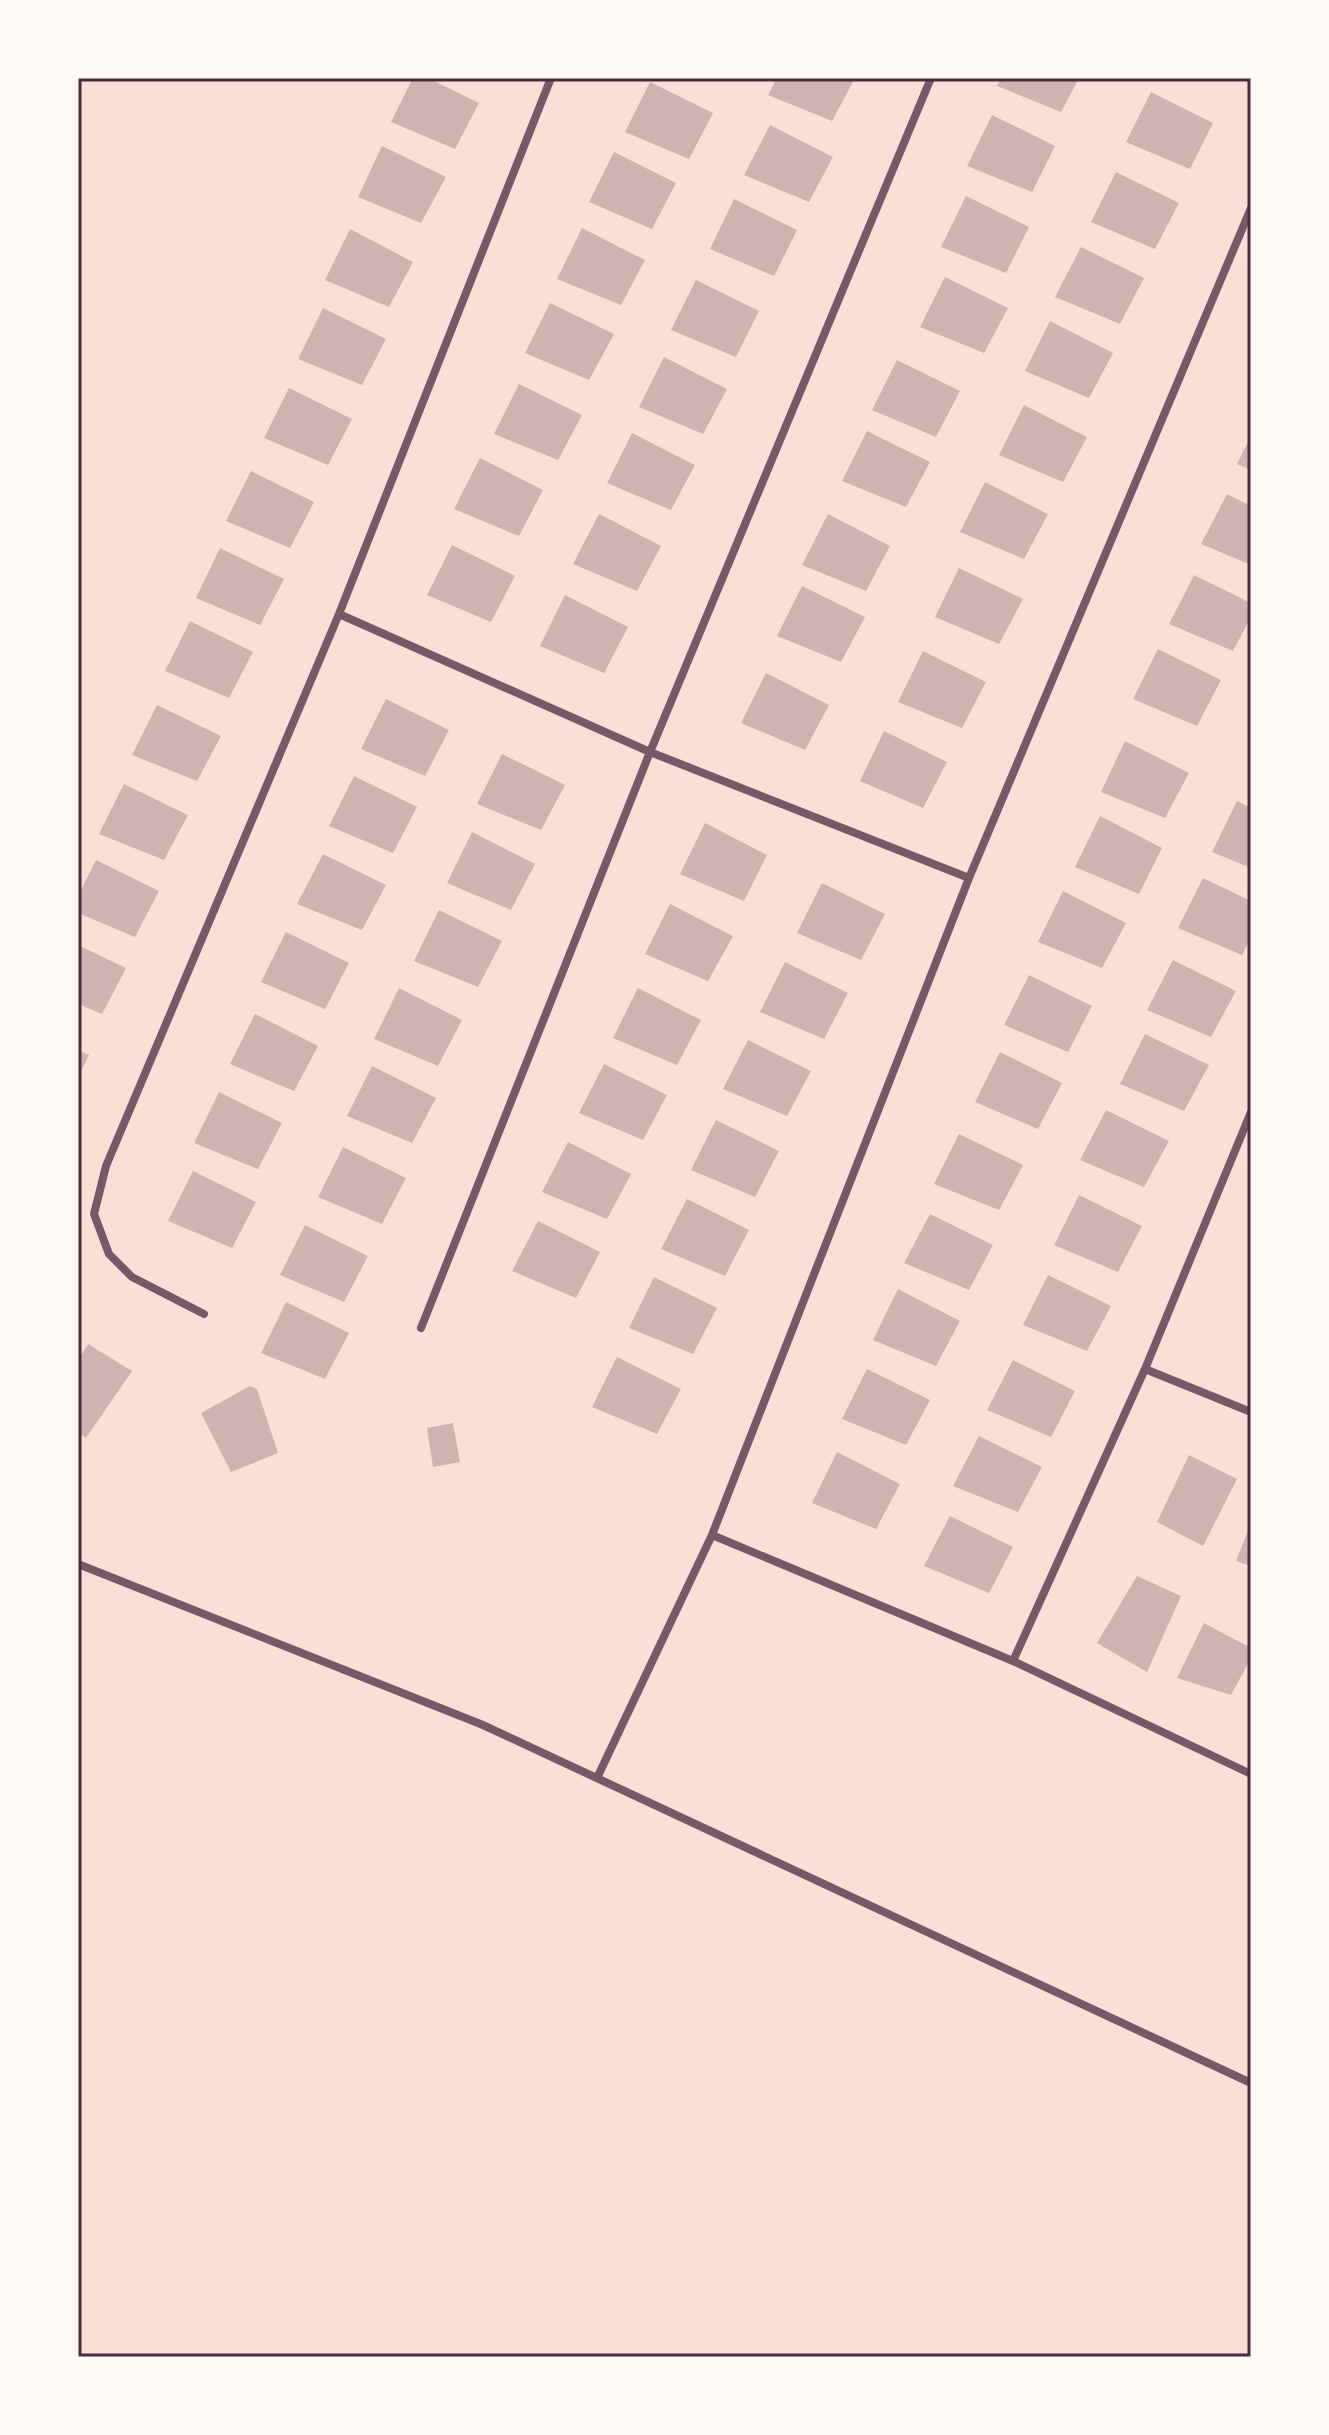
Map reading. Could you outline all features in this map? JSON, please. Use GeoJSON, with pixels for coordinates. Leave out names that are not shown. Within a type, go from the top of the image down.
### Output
{"type":"FeatureCollection","features":[{"type":"Feature","properties":{"kind":"street"},"geometry":{"type":"LineString","coordinates":[[204,1314],[132,1277],[109,1254],[94,1214],[106,1166],[339,614],[551,78]]}},
{"type":"Feature","properties":{"kind":"street"},"geometry":{"type":"LineString","coordinates":[[421,1328],[650,752],[931,78]]}},
{"type":"Feature","properties":{"kind":"street"},"geometry":{"type":"LineString","coordinates":[[597,1778],[712,1535],[969,878],[1251,208]]}},
{"type":"Feature","properties":{"kind":"street"},"geometry":{"type":"LineString","coordinates":[[339,614],[650,752],[969,878]]}},
{"type":"Feature","properties":{"kind":"street"},"geometry":{"type":"LineString","coordinates":[[1013,1661],[1145,1369],[1251,1112]]}},
{"type":"Feature","properties":{"kind":"street"},"geometry":{"type":"LineString","coordinates":[[1145,1369],[1251,1412]]}},
{"type":"Feature","properties":{"kind":"street"},"geometry":{"type":"LineString","coordinates":[[712,1535],[1013,1661],[1251,1774]]}},
{"type":"Feature","properties":{"kind":"street"},"geometry":{"type":"LineString","coordinates":[[78,1564],[483,1725],[1251,2083]]}},
{"type":"Feature","properties":{"kind":"building"},"geometry":{"type":"Polygon","coordinates":[[[413,78],[428,78],[479,103],[455,149],[391,122],[413,78]]]}},
{"type":"Feature","properties":{"kind":"building"},"geometry":{"type":"Polygon","coordinates":[[[777,78],[855,78],[832,121],[768,95],[777,78]]]}},
{"type":"Feature","properties":{"kind":"building"},"geometry":{"type":"Polygon","coordinates":[[[1001,78],[1079,78],[1061,112],[997,86],[1001,78]]]}},
{"type":"Feature","properties":{"kind":"building"},"geometry":{"type":"Polygon","coordinates":[[[650,82],[713,113],[689,159],[625,132],[650,82]]]}},
{"type":"Feature","properties":{"kind":"building"},"geometry":{"type":"Polygon","coordinates":[[[1151,92],[1213,123],[1190,169],[1126,142],[1151,92]]]}},
{"type":"Feature","properties":{"kind":"building"},"geometry":{"type":"Polygon","coordinates":[[[992,115],[1055,146],[1032,192],[967,166],[992,115]]]}},
{"type":"Feature","properties":{"kind":"building"},"geometry":{"type":"Polygon","coordinates":[[[770,125],[833,157],[809,202],[744,175],[770,125]]]}},
{"type":"Feature","properties":{"kind":"building"},"geometry":{"type":"Polygon","coordinates":[[[382,146],[446,177],[421,223],[358,197],[382,146]]]}},
{"type":"Feature","properties":{"kind":"building"},"geometry":{"type":"Polygon","coordinates":[[[614,152],[676,183],[652,229],[589,202],[614,152]]]}},
{"type":"Feature","properties":{"kind":"building"},"geometry":{"type":"Polygon","coordinates":[[[1116,172],[1179,203],[1155,249],[1091,222],[1116,172]]]}},
{"type":"Feature","properties":{"kind":"building"},"geometry":{"type":"Polygon","coordinates":[[[966,196],[1029,227],[1006,273],[941,247],[966,196]]]}},
{"type":"Feature","properties":{"kind":"building"},"geometry":{"type":"Polygon","coordinates":[[[734,199],[797,230],[774,276],[710,249],[734,199]]]}},
{"type":"Feature","properties":{"kind":"building"},"geometry":{"type":"Polygon","coordinates":[[[582,228],[645,260],[621,305],[557,279],[582,228]]]}},
{"type":"Feature","properties":{"kind":"building"},"geometry":{"type":"Polygon","coordinates":[[[350,229],[413,262],[389,307],[325,280],[350,229]]]}},
{"type":"Feature","properties":{"kind":"building"},"geometry":{"type":"Polygon","coordinates":[[[1081,247],[1144,278],[1120,324],[1055,297],[1081,247]]]}},
{"type":"Feature","properties":{"kind":"building"},"geometry":{"type":"Polygon","coordinates":[[[945,277],[1008,308],[984,353],[920,327],[945,277]]]}},
{"type":"Feature","properties":{"kind":"building"},"geometry":{"type":"Polygon","coordinates":[[[696,280],[759,311],[736,357],[671,330],[696,280]]]}},
{"type":"Feature","properties":{"kind":"building"},"geometry":{"type":"Polygon","coordinates":[[[550,303],[614,334],[589,380],[525,353],[550,303]]]}},
{"type":"Feature","properties":{"kind":"building"},"geometry":{"type":"Polygon","coordinates":[[[323,308],[386,339],[362,385],[298,359],[323,308]]]}},
{"type":"Feature","properties":{"kind":"building"},"geometry":{"type":"Polygon","coordinates":[[[1050,321],[1113,353],[1089,398],[1025,371],[1050,321]]]}},
{"type":"Feature","properties":{"kind":"building"},"geometry":{"type":"Polygon","coordinates":[[[664,357],[727,389],[703,434],[639,407],[664,357]]]}},
{"type":"Feature","properties":{"kind":"building"},"geometry":{"type":"Polygon","coordinates":[[[897,360],[960,391],[936,437],[872,410],[897,360]]]}},
{"type":"Feature","properties":{"kind":"building"},"geometry":{"type":"Polygon","coordinates":[[[519,384],[582,415],[558,460],[494,434],[519,384]]]}},
{"type":"Feature","properties":{"kind":"building"},"geometry":{"type":"Polygon","coordinates":[[[289,388],[352,419],[328,465],[264,438],[289,388]]]}},
{"type":"Feature","properties":{"kind":"building"},"geometry":{"type":"Polygon","coordinates":[[[1024,405],[1087,437],[1063,482],[999,455],[1024,405]]]}},
{"type":"Feature","properties":{"kind":"building"},"geometry":{"type":"Polygon","coordinates":[[[867,431],[930,462],[906,507],[842,481],[867,431]]]}},
{"type":"Feature","properties":{"kind":"building"},"geometry":{"type":"Polygon","coordinates":[[[632,433],[695,465],[671,510],[607,483],[632,433]]]}},
{"type":"Feature","properties":{"kind":"building"},"geometry":{"type":"Polygon","coordinates":[[[1251,436],[1251,470],[1237,464],[1251,436]]]}},
{"type":"Feature","properties":{"kind":"building"},"geometry":{"type":"Polygon","coordinates":[[[480,458],[543,490],[519,536],[454,509],[480,458]]]}},
{"type":"Feature","properties":{"kind":"building"},"geometry":{"type":"Polygon","coordinates":[[[251,471],[314,502],[290,548],[226,521],[251,471]]]}},
{"type":"Feature","properties":{"kind":"building"},"geometry":{"type":"Polygon","coordinates":[[[985,482],[1048,514],[1024,559],[960,532],[985,482]]]}},
{"type":"Feature","properties":{"kind":"building"},"geometry":{"type":"Polygon","coordinates":[[[1227,494],[1251,506],[1251,565],[1201,544],[1227,494]]]}},
{"type":"Feature","properties":{"kind":"building"},"geometry":{"type":"Polygon","coordinates":[[[599,514],[661,546],[637,591],[573,564],[599,514]]]}},
{"type":"Feature","properties":{"kind":"building"},"geometry":{"type":"Polygon","coordinates":[[[828,514],[890,546],[866,591],[802,565],[828,514]]]}},
{"type":"Feature","properties":{"kind":"building"},"geometry":{"type":"Polygon","coordinates":[[[452,545],[515,576],[491,622],[427,595],[452,545]]]}},
{"type":"Feature","properties":{"kind":"building"},"geometry":{"type":"Polygon","coordinates":[[[220,548],[284,579],[260,625],[196,598],[220,548]]]}},
{"type":"Feature","properties":{"kind":"building"},"geometry":{"type":"Polygon","coordinates":[[[959,568],[1023,599],[999,644],[935,617],[959,568]]]}},
{"type":"Feature","properties":{"kind":"building"},"geometry":{"type":"Polygon","coordinates":[[[1194,575],[1251,603],[1251,617],[1233,651],[1169,624],[1194,575]]]}},
{"type":"Feature","properties":{"kind":"building"},"geometry":{"type":"Polygon","coordinates":[[[802,586],[865,617],[841,662],[777,636],[802,586]]]}},
{"type":"Feature","properties":{"kind":"building"},"geometry":{"type":"Polygon","coordinates":[[[565,595],[628,627],[604,673],[540,646],[565,595]]]}},
{"type":"Feature","properties":{"kind":"building"},"geometry":{"type":"Polygon","coordinates":[[[190,621],[253,652],[229,698],[165,671],[190,621]]]}},
{"type":"Feature","properties":{"kind":"building"},"geometry":{"type":"Polygon","coordinates":[[[1158,649],[1221,680],[1197,726],[1133,699],[1158,649]]]}},
{"type":"Feature","properties":{"kind":"building"},"geometry":{"type":"Polygon","coordinates":[[[923,651],[986,682],[962,728],[898,702],[923,651]]]}},
{"type":"Feature","properties":{"kind":"building"},"geometry":{"type":"Polygon","coordinates":[[[766,673],[829,705],[805,750],[741,723],[766,673]]]}},
{"type":"Feature","properties":{"kind":"building"},"geometry":{"type":"Polygon","coordinates":[[[386,699],[449,730],[425,776],[361,749],[386,699]]]}},
{"type":"Feature","properties":{"kind":"building"},"geometry":{"type":"Polygon","coordinates":[[[157,705],[221,736],[197,781],[132,755],[157,705]]]}},
{"type":"Feature","properties":{"kind":"building"},"geometry":{"type":"Polygon","coordinates":[[[884,731],[947,762],[923,808],[860,781],[884,731]]]}},
{"type":"Feature","properties":{"kind":"building"},"geometry":{"type":"Polygon","coordinates":[[[1125,741],[1189,773],[1165,818],[1101,792],[1125,741]]]}},
{"type":"Feature","properties":{"kind":"building"},"geometry":{"type":"Polygon","coordinates":[[[502,754],[565,785],[541,830],[477,804],[502,754]]]}},
{"type":"Feature","properties":{"kind":"building"},"geometry":{"type":"Polygon","coordinates":[[[354,776],[417,807],[393,853],[329,826],[354,776]]]}},
{"type":"Feature","properties":{"kind":"building"},"geometry":{"type":"Polygon","coordinates":[[[124,784],[188,815],[164,860],[99,834],[124,784]]]}},
{"type":"Feature","properties":{"kind":"building"},"geometry":{"type":"Polygon","coordinates":[[[1237,801],[1251,808],[1251,868],[1212,852],[1237,801]]]}},
{"type":"Feature","properties":{"kind":"building"},"geometry":{"type":"Polygon","coordinates":[[[1100,816],[1162,848],[1139,894],[1075,867],[1100,816]]]}},
{"type":"Feature","properties":{"kind":"building"},"geometry":{"type":"Polygon","coordinates":[[[705,823],[767,855],[744,901],[680,874],[705,823]]]}},
{"type":"Feature","properties":{"kind":"building"},"geometry":{"type":"Polygon","coordinates":[[[472,832],[535,864],[511,910],[447,883],[472,832]]]}},
{"type":"Feature","properties":{"kind":"building"},"geometry":{"type":"Polygon","coordinates":[[[323,854],[386,885],[362,930],[297,904],[323,854]]]}},
{"type":"Feature","properties":{"kind":"building"},"geometry":{"type":"Polygon","coordinates":[[[96,860],[159,891],[135,937],[78,913],[78,896],[96,860]]]}},
{"type":"Feature","properties":{"kind":"building"},"geometry":{"type":"Polygon","coordinates":[[[1203,878],[1251,901],[1251,938],[1242,955],[1178,928],[1203,878]]]}},
{"type":"Feature","properties":{"kind":"building"},"geometry":{"type":"Polygon","coordinates":[[[822,883],[885,914],[861,960],[797,933],[822,883]]]}},
{"type":"Feature","properties":{"kind":"building"},"geometry":{"type":"Polygon","coordinates":[[[1063,891],[1126,923],[1102,968],[1038,942],[1063,891]]]}},
{"type":"Feature","properties":{"kind":"building"},"geometry":{"type":"Polygon","coordinates":[[[670,904],[733,936],[708,981],[645,954],[670,904]]]}},
{"type":"Feature","properties":{"kind":"building"},"geometry":{"type":"Polygon","coordinates":[[[439,910],[502,941],[478,987],[414,961],[439,910]]]}},
{"type":"Feature","properties":{"kind":"building"},"geometry":{"type":"Polygon","coordinates":[[[286,932],[349,963],[325,1009],[261,982],[286,932]]]}},
{"type":"Feature","properties":{"kind":"building"},"geometry":{"type":"Polygon","coordinates":[[[78,945],[126,968],[102,1014],[78,1004],[78,945]]]}},
{"type":"Feature","properties":{"kind":"building"},"geometry":{"type":"Polygon","coordinates":[[[1173,960],[1236,991],[1211,1037],[1147,1010],[1173,960]]]}},
{"type":"Feature","properties":{"kind":"building"},"geometry":{"type":"Polygon","coordinates":[[[785,962],[848,993],[824,1039],[760,1012],[785,962]]]}},
{"type":"Feature","properties":{"kind":"building"},"geometry":{"type":"Polygon","coordinates":[[[1029,975],[1092,1006],[1068,1052],[1004,1025],[1029,975]]]}},
{"type":"Feature","properties":{"kind":"building"},"geometry":{"type":"Polygon","coordinates":[[[399,988],[462,1020],[438,1066],[374,1039],[399,988]]]}},
{"type":"Feature","properties":{"kind":"building"},"geometry":{"type":"Polygon","coordinates":[[[638,988],[701,1020],[677,1065],[613,1038],[638,988]]]}},
{"type":"Feature","properties":{"kind":"building"},"geometry":{"type":"Polygon","coordinates":[[[255,1014],[318,1046],[294,1091],[230,1064],[255,1014]]]}},
{"type":"Feature","properties":{"kind":"building"},"geometry":{"type":"Polygon","coordinates":[[[1145,1034],[1209,1065],[1184,1111],[1120,1084],[1145,1034]]]}},
{"type":"Feature","properties":{"kind":"building"},"geometry":{"type":"Polygon","coordinates":[[[748,1040],[811,1071],[787,1116],[723,1089],[748,1040]]]}},
{"type":"Feature","properties":{"kind":"building"},"geometry":{"type":"Polygon","coordinates":[[[78,1050],[89,1055],[78,1077],[78,1050]]]}},
{"type":"Feature","properties":{"kind":"building"},"geometry":{"type":"Polygon","coordinates":[[[1000,1052],[1062,1083],[1038,1129],[975,1102],[1000,1052]]]}},
{"type":"Feature","properties":{"kind":"building"},"geometry":{"type":"Polygon","coordinates":[[[604,1064],[667,1095],[643,1140],[579,1113],[604,1064]]]}},
{"type":"Feature","properties":{"kind":"building"},"geometry":{"type":"Polygon","coordinates":[[[372,1066],[436,1098],[412,1143],[347,1116],[372,1066]]]}},
{"type":"Feature","properties":{"kind":"building"},"geometry":{"type":"Polygon","coordinates":[[[219,1092],[282,1123],[258,1169],[194,1143],[219,1092]]]}},
{"type":"Feature","properties":{"kind":"building"},"geometry":{"type":"Polygon","coordinates":[[[1106,1110],[1169,1141],[1144,1187],[1080,1160],[1106,1110]]]}},
{"type":"Feature","properties":{"kind":"building"},"geometry":{"type":"Polygon","coordinates":[[[716,1120],[779,1151],[755,1197],[691,1170],[716,1120]]]}},
{"type":"Feature","properties":{"kind":"building"},"geometry":{"type":"Polygon","coordinates":[[[959,1134],[1023,1165],[999,1210],[934,1184],[959,1134]]]}},
{"type":"Feature","properties":{"kind":"building"},"geometry":{"type":"Polygon","coordinates":[[[568,1142],[631,1174],[607,1219],[542,1192],[568,1142]]]}},
{"type":"Feature","properties":{"kind":"building"},"geometry":{"type":"Polygon","coordinates":[[[343,1147],[406,1178],[382,1224],[318,1197],[343,1147]]]}},
{"type":"Feature","properties":{"kind":"building"},"geometry":{"type":"Polygon","coordinates":[[[193,1171],[256,1202],[232,1248],[168,1221],[193,1171]]]}},
{"type":"Feature","properties":{"kind":"building"},"geometry":{"type":"Polygon","coordinates":[[[1079,1195],[1142,1226],[1118,1272],[1054,1245],[1079,1195]]]}},
{"type":"Feature","properties":{"kind":"building"},"geometry":{"type":"Polygon","coordinates":[[[687,1199],[749,1230],[725,1276],[661,1249],[687,1199]]]}},
{"type":"Feature","properties":{"kind":"building"},"geometry":{"type":"Polygon","coordinates":[[[930,1214],[993,1245],[969,1290],[904,1263],[930,1214]]]}},
{"type":"Feature","properties":{"kind":"building"},"geometry":{"type":"Polygon","coordinates":[[[538,1221],[600,1252],[576,1298],[512,1271],[538,1221]]]}},
{"type":"Feature","properties":{"kind":"building"},"geometry":{"type":"Polygon","coordinates":[[[305,1225],[368,1256],[344,1302],[280,1275],[305,1225]]]}},
{"type":"Feature","properties":{"kind":"building"},"geometry":{"type":"Polygon","coordinates":[[[1048,1275],[1111,1306],[1087,1351],[1023,1325],[1048,1275]]]}},
{"type":"Feature","properties":{"kind":"building"},"geometry":{"type":"Polygon","coordinates":[[[654,1277],[717,1308],[693,1354],[629,1328],[654,1277]]]}},
{"type":"Feature","properties":{"kind":"building"},"geometry":{"type":"Polygon","coordinates":[[[898,1289],[960,1321],[936,1366],[873,1340],[898,1289]]]}},
{"type":"Feature","properties":{"kind":"building"},"geometry":{"type":"Polygon","coordinates":[[[286,1302],[349,1333],[325,1379],[261,1353],[286,1302]]]}},
{"type":"Feature","properties":{"kind":"building"},"geometry":{"type":"Polygon","coordinates":[[[88,1344],[132,1371],[86,1438],[78,1432],[78,1360],[88,1344]]]}},
{"type":"Feature","properties":{"kind":"building"},"geometry":{"type":"Polygon","coordinates":[[[617,1357],[681,1389],[657,1434],[592,1407],[617,1357]]]}},
{"type":"Feature","properties":{"kind":"building"},"geometry":{"type":"Polygon","coordinates":[[[1013,1360],[1075,1391],[1051,1437],[987,1410],[1013,1360]]]}},
{"type":"Feature","properties":{"kind":"building"},"geometry":{"type":"Polygon","coordinates":[[[867,1369],[930,1400],[906,1445],[842,1419],[867,1369]]]}},
{"type":"Feature","properties":{"kind":"building"},"geometry":{"type":"Polygon","coordinates":[[[250,1386],[257,1389],[278,1453],[231,1472],[201,1413],[250,1386]]]}},
{"type":"Feature","properties":{"kind":"building"},"geometry":{"type":"Polygon","coordinates":[[[453,1423],[460,1462],[433,1467],[427,1428],[453,1423]]]}},
{"type":"Feature","properties":{"kind":"building"},"geometry":{"type":"Polygon","coordinates":[[[979,1436],[1042,1467],[1018,1512],[953,1486],[979,1436]]]}},
{"type":"Feature","properties":{"kind":"building"},"geometry":{"type":"Polygon","coordinates":[[[837,1452],[900,1484],[876,1529],[812,1503],[837,1452]]]}},
{"type":"Feature","properties":{"kind":"building"},"geometry":{"type":"Polygon","coordinates":[[[1189,1455],[1237,1479],[1203,1546],[1157,1522],[1189,1455]]]}},
{"type":"Feature","properties":{"kind":"building"},"geometry":{"type":"Polygon","coordinates":[[[950,1516],[1013,1547],[989,1593],[924,1566],[950,1516]]]}},
{"type":"Feature","properties":{"kind":"building"},"geometry":{"type":"Polygon","coordinates":[[[1251,1523],[1251,1566],[1236,1561],[1251,1523]]]}},
{"type":"Feature","properties":{"kind":"building"},"geometry":{"type":"Polygon","coordinates":[[[1137,1576],[1181,1596],[1147,1672],[1097,1643],[1137,1576]]]}},
{"type":"Feature","properties":{"kind":"building"},"geometry":{"type":"Polygon","coordinates":[[[1204,1623],[1251,1648],[1251,1658],[1231,1695],[1177,1678],[1204,1623]]]}}]}
